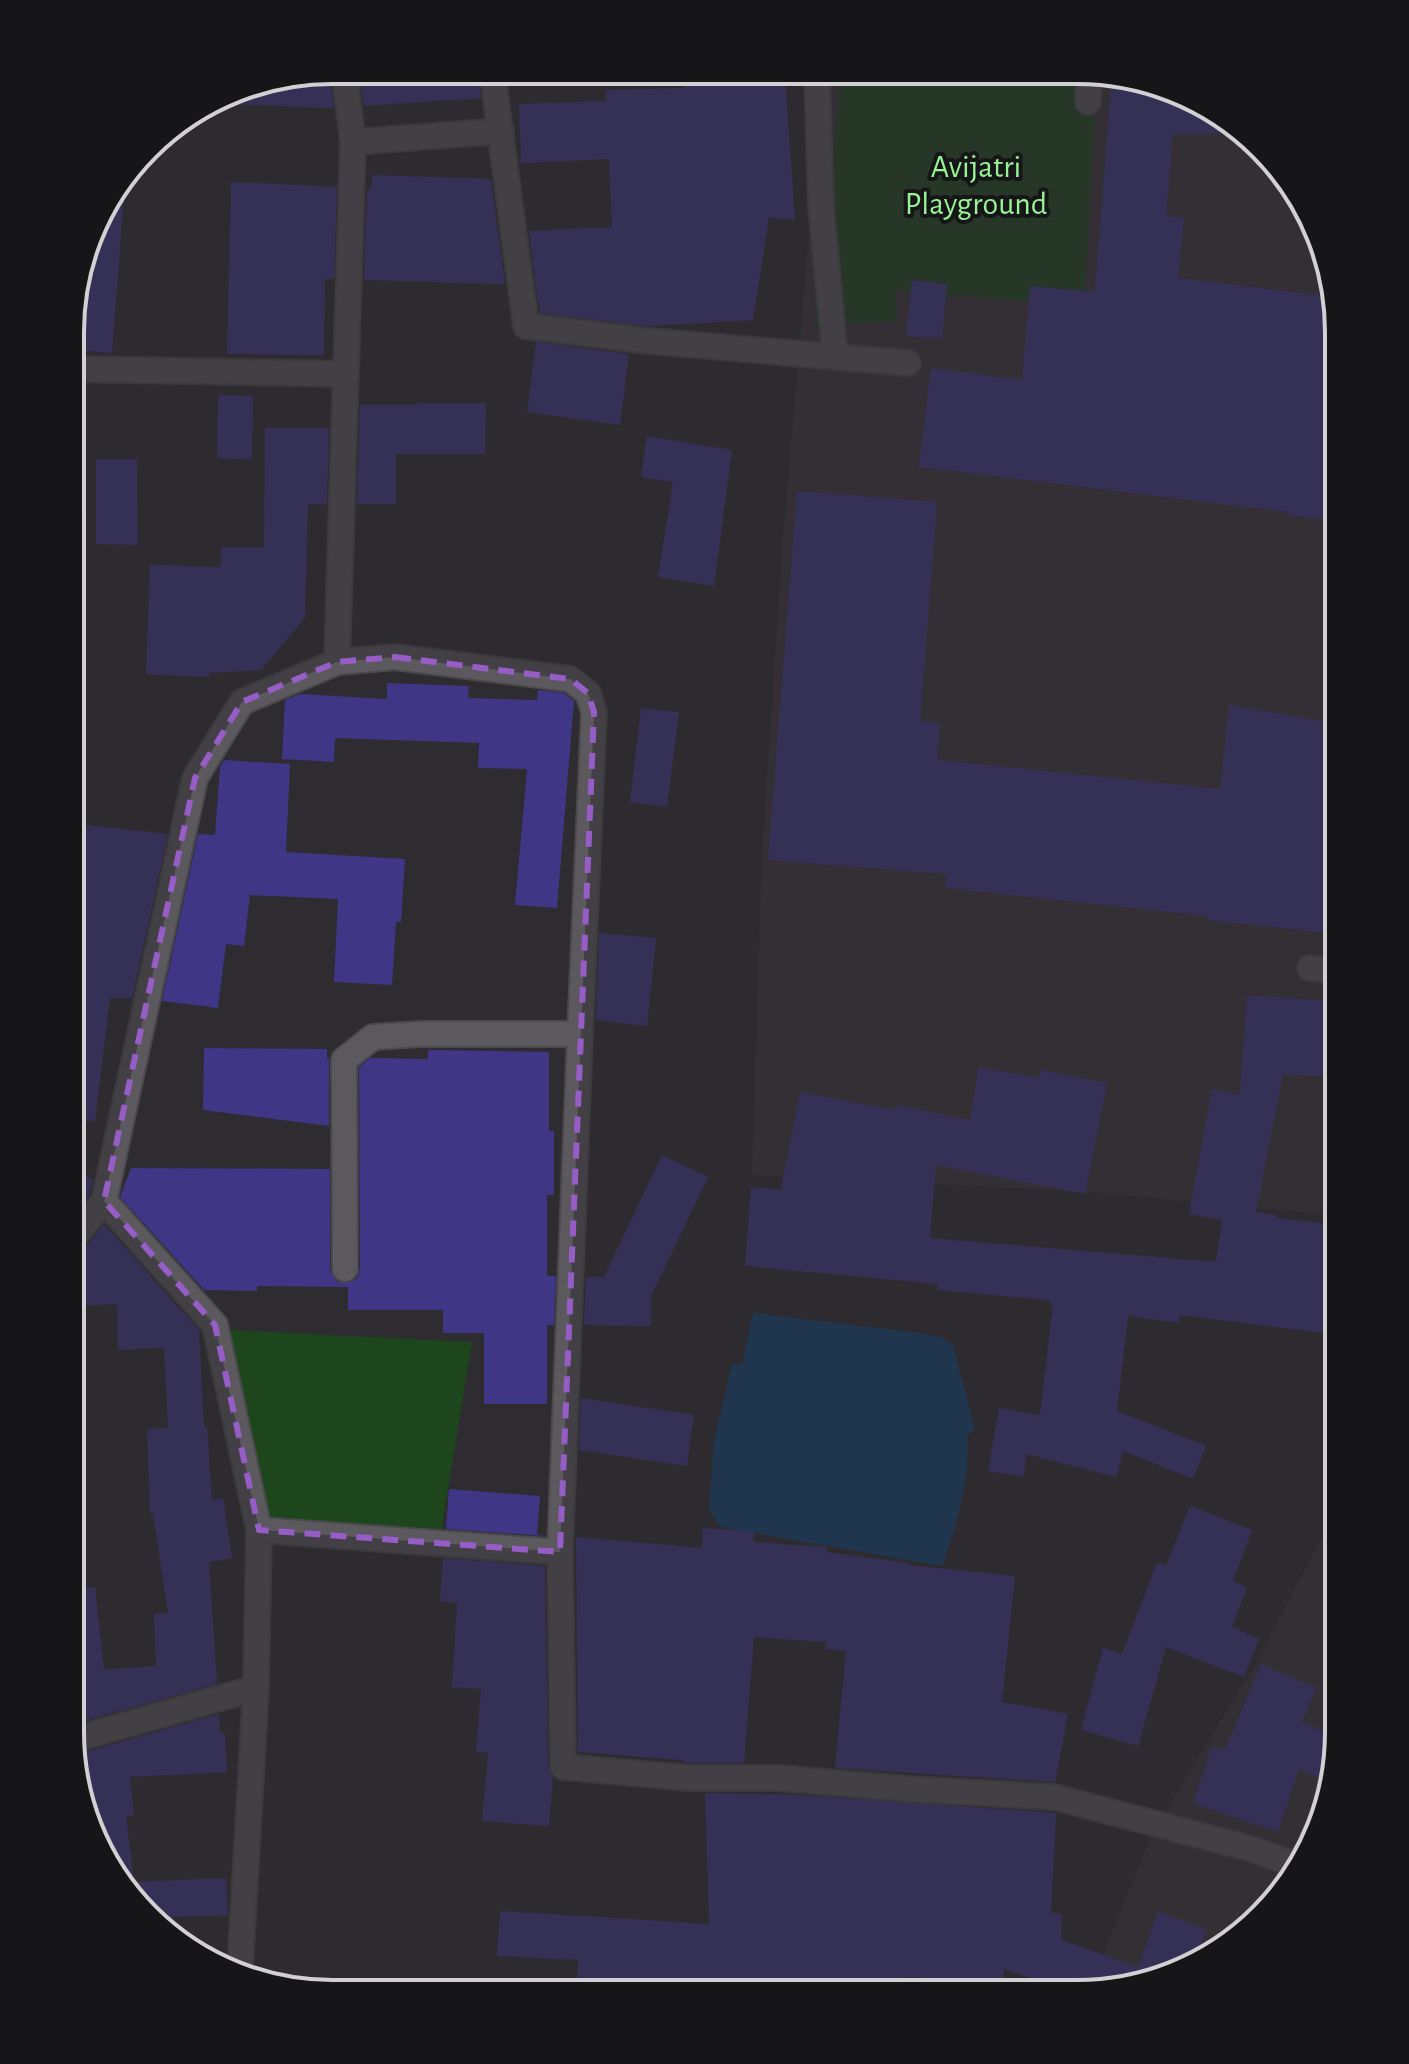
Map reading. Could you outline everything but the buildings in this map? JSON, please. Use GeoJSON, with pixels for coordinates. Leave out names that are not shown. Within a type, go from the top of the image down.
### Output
{"type":"FeatureCollection","features":[{"type":"Feature","properties":{"kind":"street"},"geometry":{"type":"LineString","coordinates":[[337,662],[353,142],[346,84]]}},
{"type":"Feature","properties":{"kind":"street"},"geometry":{"type":"LineString","coordinates":[[494,84],[526,326],[649,341],[908,363]]}},
{"type":"Feature","properties":{"kind":"street"},"geometry":{"type":"LineString","coordinates":[[817,84],[821,205],[835,356]]}},
{"type":"Feature","properties":{"kind":"street"},"geometry":{"type":"LineString","coordinates":[[1088,102],[1089,85]]}},
{"type":"Feature","properties":{"kind":"street"},"geometry":{"type":"LineString","coordinates":[[353,142],[501,131]]}},
{"type":"Feature","properties":{"kind":"street"},"geometry":{"type":"LineString","coordinates":[[84,369],[346,374]]}},
{"type":"Feature","properties":{"kind":"street"},"geometry":{"type":"LineString","coordinates":[[84,1225],[104,1201],[195,778],[242,702],[337,662],[395,657],[570,679],[588,693],[594,712],[560,1552],[563,1767],[690,1778],[779,1778],[1054,1797],[1252,1849],[1288,1862]]}},
{"type":"Feature","properties":{"kind":"street"},"geometry":{"type":"LineString","coordinates":[[1310,968],[1325,970]]}},
{"type":"Feature","properties":{"kind":"street"},"geometry":{"type":"LineString","coordinates":[[345,1269],[344,1060],[373,1037],[580,1034]]}},
{"type":"Feature","properties":{"kind":"street"},"geometry":{"type":"LineString","coordinates":[[104,1201],[215,1325],[259,1530],[256,1688],[240,1962]]}},
{"type":"Feature","properties":{"kind":"street"},"geometry":{"type":"LineString","coordinates":[[259,1530],[560,1552]]}},
{"type":"Feature","properties":{"kind":"street"},"geometry":{"type":"LineString","coordinates":[[84,1737],[256,1688]]}},
{"type":"Feature","properties":{"kind":"highlighted area"},"geometry":{"type":"Polygon","coordinates":[[[395,657],[570,679],[588,693],[594,712],[560,1552],[259,1530],[215,1325],[104,1201],[195,778],[242,702],[337,662],[395,657]]]}},
{"type":"Feature","properties":{"kind":"shaded area"},"geometry":{"type":"Polygon","coordinates":[[[822,84],[1077,84],[1141,92],[1201,117],[1228,135],[1274,181],[1292,208],[1317,268],[1325,332],[1324,1215],[1081,1191],[752,1175],[762,855],[783,538],[822,84]]]}},
{"type":"Feature","properties":{"kind":"shaded area"},"geometry":{"type":"Polygon","coordinates":[[[1324,1533],[1324,1748],[1312,1812],[1292,1856],[1274,1883],[1252,1907],[1228,1929],[1201,1947],[1141,1972],[1093,1979],[1153,1832],[1254,1667],[1324,1533]]]}},
{"type":"Feature","properties":{"kind":"green space","name":"Avijatri Playground"},"geometry":{"type":"Polygon","coordinates":[[[841,84],[1096,85],[1085,295],[1021,301],[896,290],[895,321],[814,326],[841,84]]]}},
{"type":"Feature","properties":{"kind":"green space"},"geometry":{"type":"Polygon","coordinates":[[[230,1330],[472,1342],[440,1538],[264,1525],[230,1330]]]}},
{"type":"Feature","properties":{"kind":"water"},"geometry":{"type":"Polygon","coordinates":[[[753,1313],[918,1333],[940,1337],[953,1345],[975,1429],[967,1435],[961,1502],[942,1566],[720,1527],[709,1509],[714,1442],[732,1364],[742,1364],[753,1313]]]}}]}
